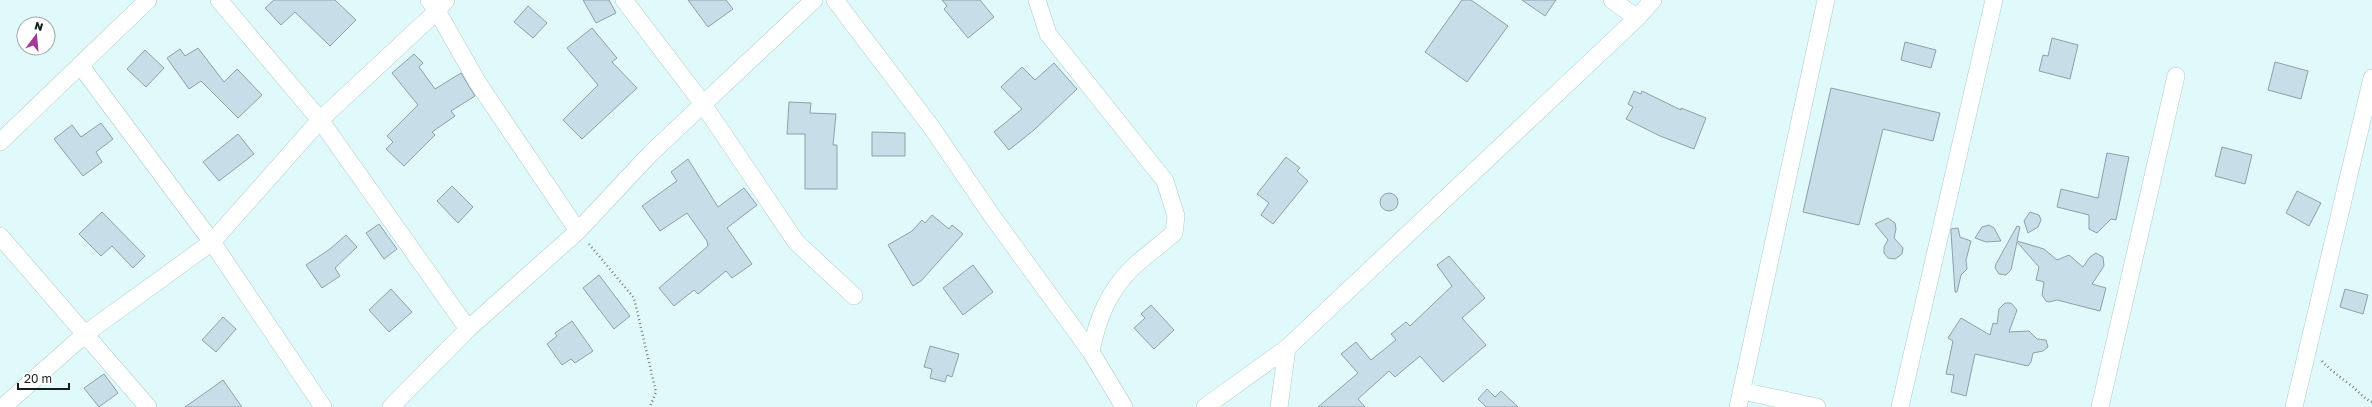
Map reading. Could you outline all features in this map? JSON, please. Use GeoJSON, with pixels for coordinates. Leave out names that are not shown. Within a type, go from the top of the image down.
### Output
{"type":"FeatureCollection","features":[{"type":"Feature","properties":{"kind":"street"},"geometry":{"type":"LineString","coordinates":[[0,142],[148,0]]}},
{"type":"Feature","properties":{"kind":"street"},"geometry":{"type":"LineString","coordinates":[[218,0],[320,120],[468,329]]}},
{"type":"Feature","properties":{"kind":"street"},"geometry":{"type":"LineString","coordinates":[[624,0],[703,104],[796,242],[854,296]]}},
{"type":"Feature","properties":{"kind":"street"},"geometry":{"type":"LineString","coordinates":[[391,407],[468,329],[578,231],[650,154],[814,0]]}},
{"type":"Feature","properties":{"kind":"street"},"geometry":{"type":"LineString","coordinates":[[835,0],[932,128],[992,216],[1091,352],[1124,407]]}},
{"type":"Feature","properties":{"kind":"street"},"geometry":{"type":"LineString","coordinates":[[1037,0],[1048,34],[1165,181],[1176,216],[1174,233],[1131,269],[1106,300],[1096,324],[1091,352]]}},
{"type":"Feature","properties":{"kind":"street"},"geometry":{"type":"LineString","coordinates":[[1612,0],[1637,18]]}},
{"type":"Feature","properties":{"kind":"street"},"geometry":{"type":"LineString","coordinates":[[1205,407],[1287,348],[1637,18],[1653,0]]}},
{"type":"Feature","properties":{"kind":"street"},"geometry":{"type":"LineString","coordinates":[[1817,407],[1740,399],[1826,0]]}},
{"type":"Feature","properties":{"kind":"street"},"geometry":{"type":"LineString","coordinates":[[1900,407],[1994,0]]}},
{"type":"Feature","properties":{"kind":"street"},"geometry":{"type":"LineString","coordinates":[[3,407],[85,334],[212,242],[320,120],[437,4],[478,83],[578,231]]}},
{"type":"Feature","properties":{"kind":"street"},"geometry":{"type":"LineString","coordinates":[[80,65],[212,242],[323,407]]}},
{"type":"Feature","properties":{"kind":"street"},"geometry":{"type":"LineString","coordinates":[[2100,407],[2176,76]]}},
{"type":"Feature","properties":{"kind":"street"},"geometry":{"type":"LineString","coordinates":[[2294,407],[2372,78]]}},
{"type":"Feature","properties":{"kind":"street"},"geometry":{"type":"LineString","coordinates":[[0,236],[148,407]]}},
{"type":"Feature","properties":{"kind":"street"},"geometry":{"type":"LineString","coordinates":[[1279,407],[1287,348]]}},
{"type":"Feature","properties":{"kind":"path"},"geometry":{"type":"LineString","coordinates":[[578,231],[634,298],[656,392],[650,407]]}},
{"type":"Feature","properties":{"kind":"path"},"geometry":{"type":"LineString","coordinates":[[2309,346],[2333,374],[2350,385],[2364,399],[2372,402]]}},
{"type":"Feature","properties":{"kind":"building"},"geometry":{"type":"Polygon","coordinates":[[[274,0],[335,0],[356,20],[330,46],[295,12],[281,25],[265,8],[274,0]]]}},
{"type":"Feature","properties":{"kind":"building"},"geometry":{"type":"Polygon","coordinates":[[[583,0],[609,0],[616,13],[596,23],[583,0]]]}},
{"type":"Feature","properties":{"kind":"building"},"geometry":{"type":"Polygon","coordinates":[[[688,0],[726,0],[733,9],[708,27],[688,0]]]}},
{"type":"Feature","properties":{"kind":"building"},"geometry":{"type":"Polygon","coordinates":[[[942,0],[980,0],[994,17],[968,38],[944,9],[947,6],[942,0]]]}},
{"type":"Feature","properties":{"kind":"building"},"geometry":{"type":"Polygon","coordinates":[[[1462,0],[1471,0],[1508,26],[1467,82],[1425,52],[1462,0]]]}},
{"type":"Feature","properties":{"kind":"building"},"geometry":{"type":"Polygon","coordinates":[[[1522,0],[1556,0],[1545,16],[1522,0]]]}},
{"type":"Feature","properties":{"kind":"building"},"geometry":{"type":"Polygon","coordinates":[[[528,6],[547,23],[533,38],[514,22],[528,6]]]}},
{"type":"Feature","properties":{"kind":"building"},"geometry":{"type":"Polygon","coordinates":[[[592,28],[617,58],[612,62],[637,88],[582,139],[563,120],[598,85],[567,48],[592,28]]]}},
{"type":"Feature","properties":{"kind":"building"},"geometry":{"type":"Polygon","coordinates":[[[2052,38],[2078,45],[2070,79],[2039,71],[2043,55],[2048,56],[2052,38]]]}},
{"type":"Feature","properties":{"kind":"building"},"geometry":{"type":"Polygon","coordinates":[[[1905,42],[1936,50],[1931,68],[1901,60],[1905,42]]]}},
{"type":"Feature","properties":{"kind":"building"},"geometry":{"type":"Polygon","coordinates":[[[198,48],[224,82],[237,69],[262,95],[238,118],[201,81],[189,89],[167,58],[180,49],[185,56],[198,48]]]}},
{"type":"Feature","properties":{"kind":"building"},"geometry":{"type":"Polygon","coordinates":[[[145,50],[164,68],[146,87],[127,69],[145,50]]]}},
{"type":"Feature","properties":{"kind":"building"},"geometry":{"type":"Polygon","coordinates":[[[414,54],[423,63],[419,67],[435,89],[461,73],[475,96],[451,111],[455,116],[432,132],[435,135],[404,166],[386,149],[393,142],[387,136],[418,105],[392,73],[414,54]]]}},
{"type":"Feature","properties":{"kind":"building"},"geometry":{"type":"Polygon","coordinates":[[[2275,62],[2308,71],[2301,99],[2268,90],[2275,62]]]}},
{"type":"Feature","properties":{"kind":"building"},"geometry":{"type":"Polygon","coordinates":[[[1054,63],[1077,89],[1034,130],[1009,150],[994,132],[1022,109],[1001,87],[1022,67],[1035,80],[1054,63]]]}},
{"type":"Feature","properties":{"kind":"building"},"geometry":{"type":"Polygon","coordinates":[[[1831,88],[1940,113],[1933,141],[1883,129],[1859,225],[1803,212],[1831,88]]]}},
{"type":"Feature","properties":{"kind":"building"},"geometry":{"type":"Polygon","coordinates":[[[1634,91],[1641,94],[1642,91],[1681,110],[1681,108],[1706,118],[1694,149],[1660,136],[1626,119],[1633,107],[1628,104],[1634,91]]]}},
{"type":"Feature","properties":{"kind":"building"},"geometry":{"type":"Polygon","coordinates":[[[789,102],[811,103],[810,113],[836,114],[833,145],[837,145],[837,189],[805,189],[805,134],[787,134],[789,102]]]}},
{"type":"Feature","properties":{"kind":"building"},"geometry":{"type":"Polygon","coordinates":[[[101,123],[113,139],[96,152],[102,162],[83,176],[54,139],[72,125],[81,137],[101,123]]]}},
{"type":"Feature","properties":{"kind":"building"},"geometry":{"type":"Polygon","coordinates":[[[872,132],[905,133],[905,156],[872,156],[872,132]]]}},
{"type":"Feature","properties":{"kind":"building"},"geometry":{"type":"Polygon","coordinates":[[[238,134],[254,154],[219,181],[203,162],[238,134]]]}},
{"type":"Feature","properties":{"kind":"building"},"geometry":{"type":"Polygon","coordinates":[[[2222,147],[2252,155],[2245,184],[2215,176],[2222,147]]]}},
{"type":"Feature","properties":{"kind":"building"},"geometry":{"type":"Polygon","coordinates":[[[2107,153],[2129,157],[2116,220],[2111,219],[2097,233],[2089,229],[2089,215],[2057,207],[2061,189],[2098,198],[2107,153]]]}},
{"type":"Feature","properties":{"kind":"building"},"geometry":{"type":"Polygon","coordinates":[[[1286,157],[1300,168],[1297,171],[1308,181],[1273,224],[1261,215],[1269,203],[1257,194],[1286,157]]]}},
{"type":"Feature","properties":{"kind":"building"},"geometry":{"type":"Polygon","coordinates":[[[688,159],[718,207],[744,188],[757,205],[727,228],[752,264],[732,278],[726,271],[698,294],[694,290],[674,306],[659,288],[708,246],[707,241],[687,213],[660,231],[642,206],[677,181],[671,172],[688,159]]]}},
{"type":"Feature","properties":{"kind":"building"},"geometry":{"type":"Polygon","coordinates":[[[452,186],[473,207],[458,223],[437,201],[452,186]]]}},
{"type":"Feature","properties":{"kind":"building"},"geometry":{"type":"Polygon","coordinates":[[[2297,191],[2321,203],[2309,226],[2286,213],[2297,191]]]}},
{"type":"Feature","properties":{"kind":"building"},"geometry":{"type":"Polygon","coordinates":[[[1389,193],[1395,196],[1398,202],[1395,208],[1389,211],[1383,208],[1380,202],[1383,196],[1389,193]]]}},
{"type":"Feature","properties":{"kind":"building"},"geometry":{"type":"Polygon","coordinates":[[[102,212],[145,256],[133,268],[112,246],[101,256],[79,234],[102,212]]]}},
{"type":"Feature","properties":{"kind":"building"},"geometry":{"type":"Polygon","coordinates":[[[2030,212],[2039,215],[2041,220],[2038,227],[2028,233],[2024,221],[2030,212]]]}},
{"type":"Feature","properties":{"kind":"building"},"geometry":{"type":"Polygon","coordinates":[[[932,215],[949,229],[952,225],[963,234],[921,281],[913,286],[888,245],[912,231],[922,220],[925,223],[932,215]]]}},
{"type":"Feature","properties":{"kind":"building"},"geometry":{"type":"Polygon","coordinates":[[[1888,218],[1895,223],[1896,229],[1894,238],[1903,248],[1902,254],[1895,259],[1888,258],[1884,253],[1884,247],[1888,240],[1875,224],[1888,218]]]}},
{"type":"Feature","properties":{"kind":"building"},"geometry":{"type":"Polygon","coordinates":[[[379,224],[397,249],[384,259],[366,233],[379,224]]]}},
{"type":"Feature","properties":{"kind":"building"},"geometry":{"type":"Polygon","coordinates":[[[1989,225],[1994,228],[2001,241],[1986,242],[1975,238],[1982,227],[1989,225]]]}},
{"type":"Feature","properties":{"kind":"building"},"geometry":{"type":"Polygon","coordinates":[[[2017,226],[2020,227],[2017,241],[2044,249],[2057,260],[2069,255],[2083,267],[2090,257],[2096,253],[2103,257],[2104,266],[2092,284],[2106,288],[2100,311],[2057,300],[2049,302],[2046,301],[2042,295],[2044,282],[2036,280],[2039,267],[2017,242],[2011,270],[2006,275],[1999,274],[1995,268],[1996,264],[2017,226]]]}},
{"type":"Feature","properties":{"kind":"building"},"geometry":{"type":"Polygon","coordinates":[[[1958,228],[1960,237],[1971,241],[1966,260],[1967,269],[1961,275],[1957,292],[1955,292],[1951,229],[1958,228]]]}},
{"type":"Feature","properties":{"kind":"building"},"geometry":{"type":"Polygon","coordinates":[[[346,235],[357,247],[335,268],[340,276],[322,288],[306,265],[330,249],[346,235]]]}},
{"type":"Feature","properties":{"kind":"building"},"geometry":{"type":"Polygon","coordinates":[[[1449,256],[1485,298],[1462,318],[1486,345],[1443,382],[1420,356],[1395,377],[1389,371],[1358,399],[1365,407],[1318,407],[1358,373],[1341,354],[1356,342],[1371,360],[1396,340],[1391,334],[1406,322],[1410,326],[1452,286],[1437,265],[1449,256]]]}},
{"type":"Feature","properties":{"kind":"building"},"geometry":{"type":"Polygon","coordinates":[[[973,265],[993,292],[963,315],[943,288],[973,265]]]}},
{"type":"Feature","properties":{"kind":"building"},"geometry":{"type":"Polygon","coordinates":[[[599,275],[630,316],[614,329],[583,288],[599,275]]]}},
{"type":"Feature","properties":{"kind":"building"},"geometry":{"type":"Polygon","coordinates":[[[391,289],[412,312],[389,332],[369,310],[391,289]]]}},
{"type":"Feature","properties":{"kind":"building"},"geometry":{"type":"Polygon","coordinates":[[[2345,289],[2368,295],[2363,314],[2340,307],[2345,289]]]}},
{"type":"Feature","properties":{"kind":"building"},"geometry":{"type":"Polygon","coordinates":[[[2005,303],[2011,303],[2017,310],[2009,332],[2029,331],[2037,339],[2046,340],[2048,347],[2043,351],[2033,353],[2031,362],[2028,366],[1975,354],[1966,396],[1951,392],[1954,375],[1946,374],[1953,341],[1948,338],[1961,318],[1990,335],[1993,323],[1997,324],[1999,309],[2005,303]]]}},
{"type":"Feature","properties":{"kind":"building"},"geometry":{"type":"Polygon","coordinates":[[[1151,305],[1174,330],[1154,349],[1134,328],[1145,318],[1141,314],[1151,305]]]}},
{"type":"Feature","properties":{"kind":"building"},"geometry":{"type":"Polygon","coordinates":[[[223,317],[236,329],[216,352],[202,340],[223,317]]]}},
{"type":"Feature","properties":{"kind":"building"},"geometry":{"type":"Polygon","coordinates":[[[572,321],[593,351],[575,363],[571,359],[562,365],[547,344],[557,336],[555,333],[572,321]]]}},
{"type":"Feature","properties":{"kind":"building"},"geometry":{"type":"Polygon","coordinates":[[[930,346],[959,354],[952,377],[947,375],[945,382],[930,378],[932,369],[924,367],[930,346]]]}},
{"type":"Feature","properties":{"kind":"building"},"geometry":{"type":"Polygon","coordinates":[[[104,374],[118,393],[99,407],[84,388],[104,374]]]}},
{"type":"Feature","properties":{"kind":"building"},"geometry":{"type":"Polygon","coordinates":[[[223,380],[242,407],[185,407],[202,395],[223,380]]]}},
{"type":"Feature","properties":{"kind":"building"},"geometry":{"type":"Polygon","coordinates":[[[1487,389],[1495,397],[1501,391],[1518,407],[1486,407],[1478,399],[1487,389]]]}}]}
